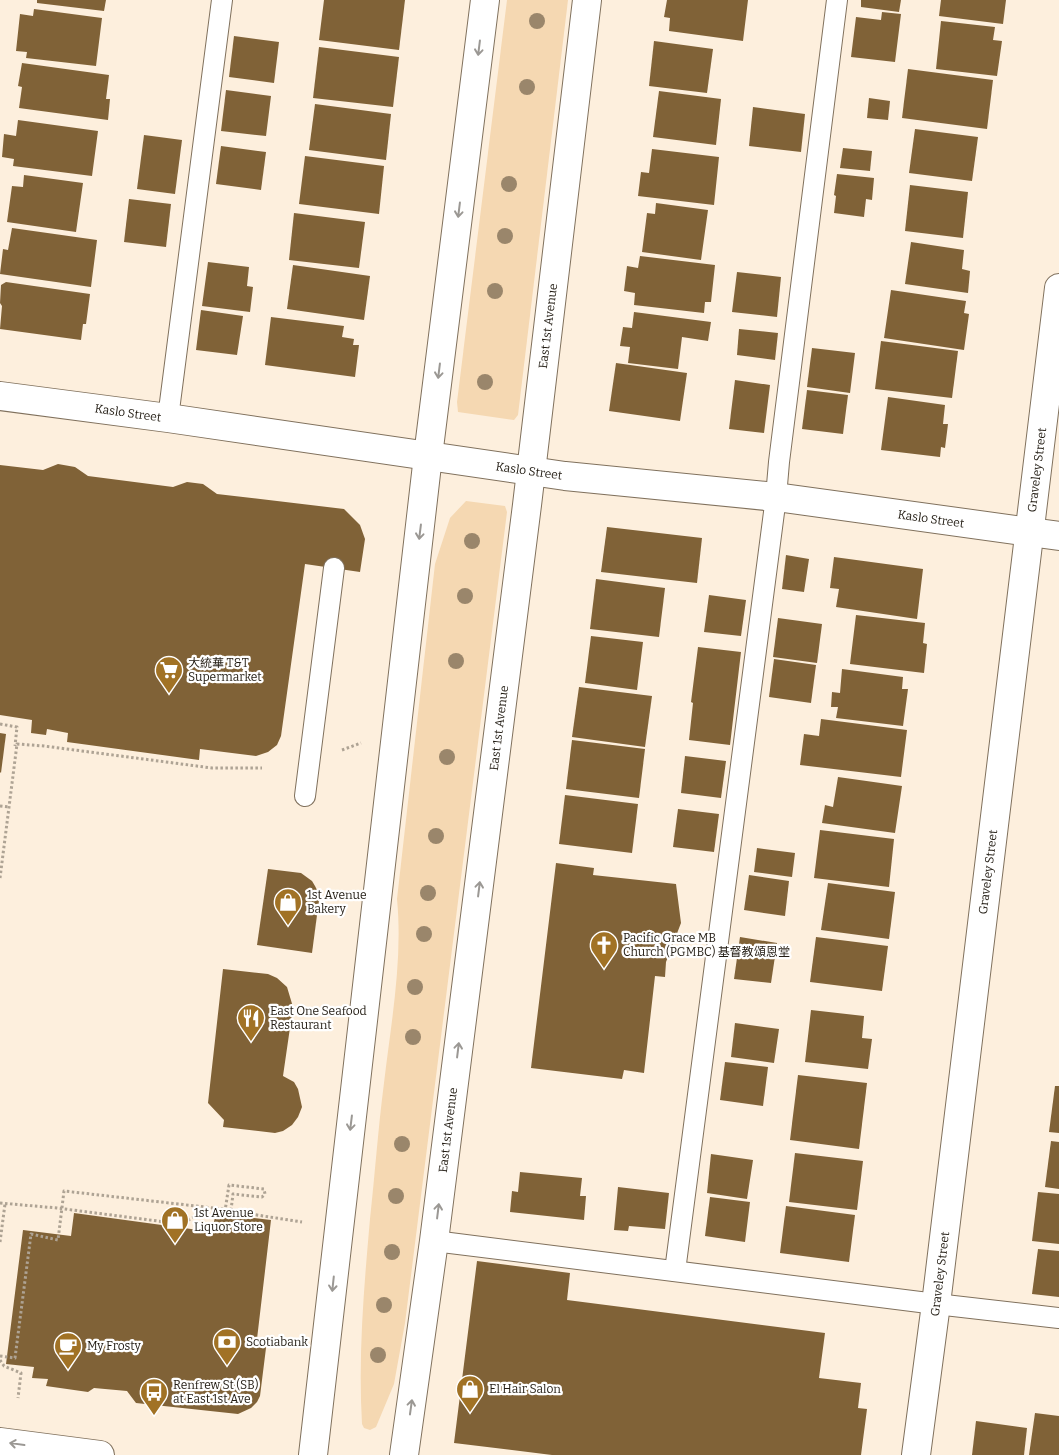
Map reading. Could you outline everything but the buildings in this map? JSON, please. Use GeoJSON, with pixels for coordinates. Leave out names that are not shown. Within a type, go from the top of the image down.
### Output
{"type":"FeatureCollection","features":[{"type":"Feature","properties":{"kind":"main road"},"geometry":{"type":"LineString","coordinates":[[313,1455],[428,456],[484,0]]}},
{"type":"Feature","properties":{"kind":"main road","name":"East 1st Avenue"},"geometry":{"type":"LineString","coordinates":[[404,1455],[434,1241],[587,0]]}},
{"type":"Feature","properties":{"kind":"main road","name":"Graveley Street"},"geometry":{"type":"LineString","coordinates":[[916,1455],[1059,288]]}},
{"type":"Feature","properties":{"kind":"main road","name":"Kaslo Street"},"geometry":{"type":"LineString","coordinates":[[0,396],[168,418],[530,471],[776,498],[1059,536]]}},
{"type":"Feature","properties":{"kind":"main road"},"geometry":{"type":"LineString","coordinates":[[0,1442],[100,1455]]}},
{"type":"Feature","properties":{"kind":"lane"},"geometry":{"type":"LineString","coordinates":[[168,418],[222,0]]}},
{"type":"Feature","properties":{"kind":"lane"},"geometry":{"type":"LineString","coordinates":[[675,1271],[776,498],[837,0]]}},
{"type":"Feature","properties":{"kind":"lane"},"geometry":{"type":"LineString","coordinates":[[305,796],[334,568]]}},
{"type":"Feature","properties":{"kind":"lane"},"geometry":{"type":"LineString","coordinates":[[434,1241],[1059,1318]]}},
{"type":"Feature","properties":{"kind":"path"},"geometry":{"type":"LineString","coordinates":[[0,724],[17,727],[0,861]]}},
{"type":"Feature","properties":{"kind":"path"},"geometry":{"type":"LineString","coordinates":[[342,750],[361,743]]}},
{"type":"Feature","properties":{"kind":"path"},"geometry":{"type":"LineString","coordinates":[[0,878],[17,744],[212,768],[262,768]]}},
{"type":"Feature","properties":{"kind":"path"},"geometry":{"type":"LineString","coordinates":[[0,806],[9,807]]}},
{"type":"Feature","properties":{"kind":"path"},"geometry":{"type":"LineString","coordinates":[[0,1356],[15,1358],[31,1234],[58,1240],[64,1191],[202,1207],[211,1208],[221,1209],[231,1210],[233,1194],[262,1197],[265,1194],[264,1189],[229,1185],[226,1202],[225,1211]]}},
{"type":"Feature","properties":{"kind":"path"},"geometry":{"type":"LineString","coordinates":[[0,1203],[57,1208],[181,1224],[209,1209],[302,1222]]}},
{"type":"Feature","properties":{"kind":"path"},"geometry":{"type":"LineString","coordinates":[[0,1242],[5,1204]]}},
{"type":"Feature","properties":{"kind":"path"},"geometry":{"type":"LineString","coordinates":[[0,1360],[4,1366],[21,1373],[18,1398]]}},
{"type":"Feature","properties":{"kind":"shaded area"},"geometry":{"type":"Polygon","coordinates":[[[507,0],[568,0],[518,415],[514,420],[458,412],[457,402],[507,0]]]}},
{"type":"Feature","properties":{"kind":"shaded area"},"geometry":{"type":"Polygon","coordinates":[[[466,501],[505,506],[507,512],[405,1323],[394,1384],[376,1427],[370,1430],[364,1428],[362,1424],[362,1321],[378,1134],[397,968],[397,899],[435,564],[450,518],[466,501]]]}},
{"type":"Feature","properties":{"kind":"place","name":"大統華 T&T Supermarket"},"geometry":{"type":"Point","coordinates":[169,694]}},
{"type":"Feature","properties":{"kind":"place","name":"1st Avenue Bakery"},"geometry":{"type":"Point","coordinates":[288,926]}},
{"type":"Feature","properties":{"kind":"place","name":"Pacific Grace MB Church (PGMBC) 基督教頌恩堂"},"geometry":{"type":"Point","coordinates":[604,969]}},
{"type":"Feature","properties":{"kind":"place","name":"East One Seafood Restaurant"},"geometry":{"type":"Point","coordinates":[251,1042]}},
{"type":"Feature","properties":{"kind":"place","name":"1st Avenue Liquor Store"},"geometry":{"type":"Point","coordinates":[175,1244]}},
{"type":"Feature","properties":{"kind":"place","name":"Scotiabank"},"geometry":{"type":"Point","coordinates":[227,1366]}},
{"type":"Feature","properties":{"kind":"place","name":"My Frosty"},"geometry":{"type":"Point","coordinates":[68,1370]}},
{"type":"Feature","properties":{"kind":"place","name":"El Hair Salon"},"geometry":{"type":"Point","coordinates":[470,1413]}},
{"type":"Feature","properties":{"kind":"place","name":"Renfrew St (SB) at East 1st Ave"},"geometry":{"type":"Point","coordinates":[154,1416]}}]}
